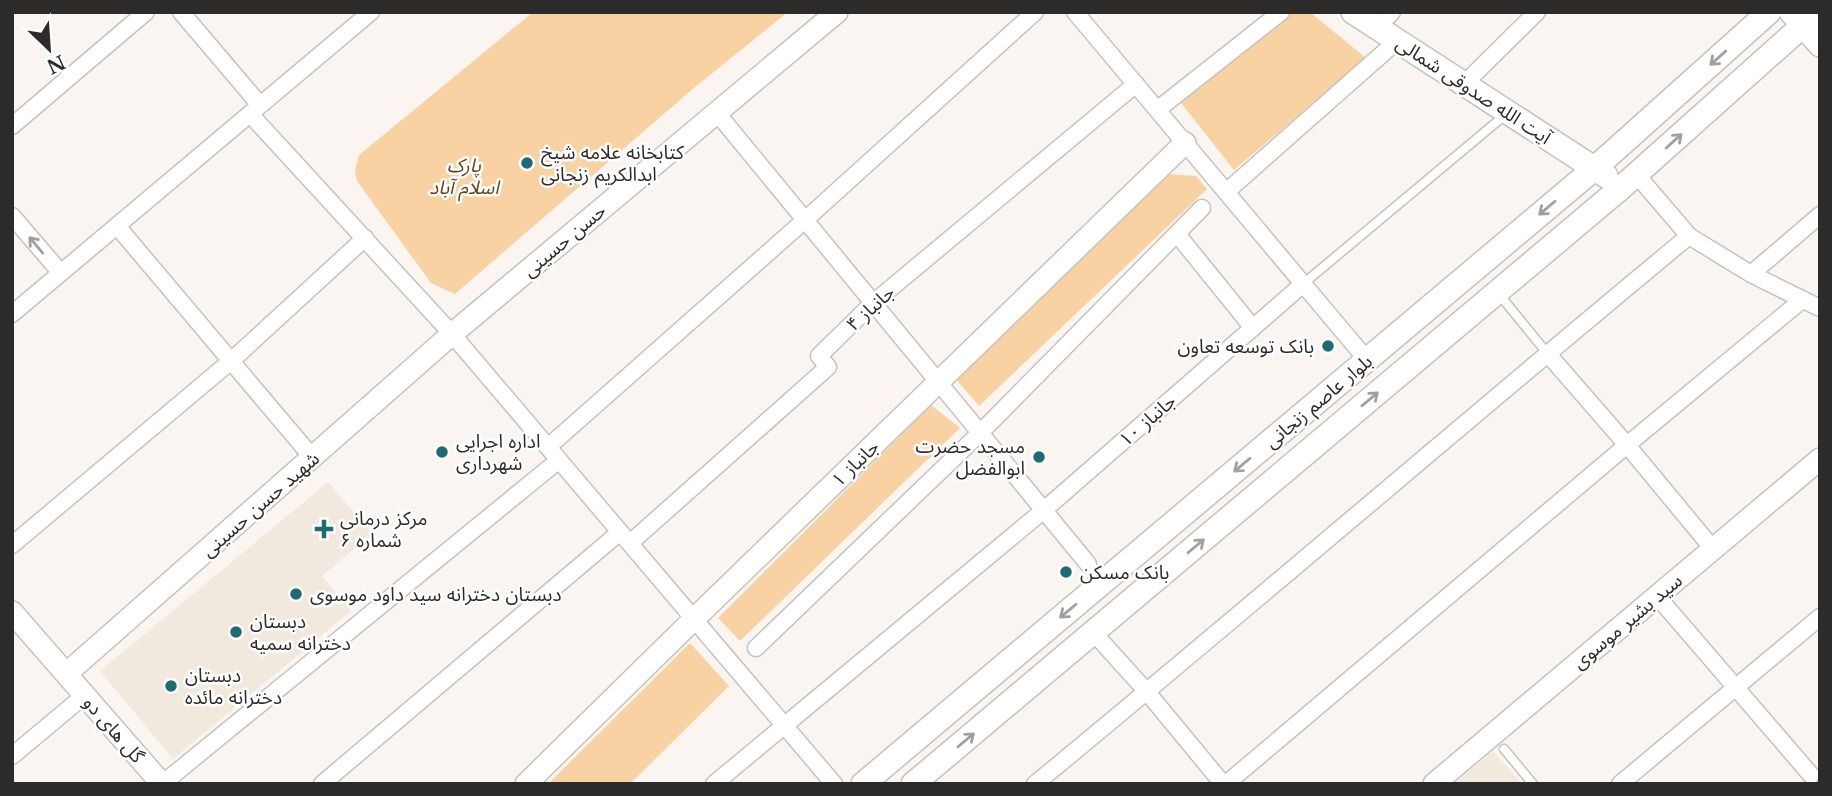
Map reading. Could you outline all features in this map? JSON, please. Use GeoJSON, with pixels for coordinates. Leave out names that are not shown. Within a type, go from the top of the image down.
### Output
{"type":"FeatureCollection","features":[{"type":"Feature","properties":{"kind":"main road","name":"آیت الله صدوقی شمالی"},"geometry":{"type":"LineString","coordinates":[[1353,12],[1385,20],[1396,41],[1595,168],[1629,181]]}},
{"type":"Feature","properties":{"kind":"main road","name":"بلوار عاصم زنجانی"},"geometry":{"type":"LineString","coordinates":[[863,784],[1595,168],[1769,12]]}},
{"type":"Feature","properties":{"kind":"main road","name":"بلوار عاصم زنجانی"},"geometry":{"type":"LineString","coordinates":[[914,784],[1629,181],[1803,20]]}},
{"type":"Feature","properties":{"kind":"main road"},"geometry":{"type":"LineString","coordinates":[[1803,20],[1820,45]]}},
{"type":"Feature","properties":{"kind":"street"},"geometry":{"type":"LineString","coordinates":[[12,126],[146,12]]}},
{"type":"Feature","properties":{"kind":"street"},"geometry":{"type":"LineString","coordinates":[[181,12],[255,110],[452,334],[834,784]]}},
{"type":"Feature","properties":{"kind":"street"},"geometry":{"type":"LineString","coordinates":[[12,314],[371,12]]}},
{"type":"Feature","properties":{"kind":"street","name":"حسن حسینی"},"geometry":{"type":"LineString","coordinates":[[452,334],[837,12]]}},
{"type":"Feature","properties":{"kind":"street"},"geometry":{"type":"LineString","coordinates":[[548,447],[1035,12]]}},
{"type":"Feature","properties":{"kind":"street"},"geometry":{"type":"LineString","coordinates":[[1157,110],[1281,12]]}},
{"type":"Feature","properties":{"kind":"street"},"geometry":{"type":"LineString","coordinates":[[1464,84],[1537,12]]}},
{"type":"Feature","properties":{"kind":"street"},"geometry":{"type":"LineString","coordinates":[[1079,13],[1367,360]]}},
{"type":"Feature","properties":{"kind":"street"},"geometry":{"type":"LineString","coordinates":[[1226,192],[1396,41]]}},
{"type":"Feature","properties":{"kind":"street","name":"جانباز ۴"},"geometry":{"type":"LineString","coordinates":[[625,538],[828,367],[819,356],[873,303],[1136,84]]}},
{"type":"Feature","properties":{"kind":"street"},"geometry":{"type":"LineString","coordinates":[[717,113],[1088,564]]}},
{"type":"Feature","properties":{"kind":"street","name":"جانباز ۱"},"geometry":{"type":"LineString","coordinates":[[526,784],[1185,143]]}},
{"type":"Feature","properties":{"kind":"street"},"geometry":{"type":"LineString","coordinates":[[1629,181],[1689,236],[1751,274],[1820,308]]}},
{"type":"Feature","properties":{"kind":"street"},"geometry":{"type":"LineString","coordinates":[[756,648],[980,433],[1202,208]]}},
{"type":"Feature","properties":{"kind":"street"},"geometry":{"type":"LineString","coordinates":[[1751,274],[1820,215]]}},
{"type":"Feature","properties":{"kind":"street"},"geometry":{"type":"LineString","coordinates":[[12,216],[61,273]]}},
{"type":"Feature","properties":{"kind":"street"},"geometry":{"type":"LineString","coordinates":[[117,226],[312,457]]}},
{"type":"Feature","properties":{"kind":"street"},"geometry":{"type":"LineString","coordinates":[[1177,234],[1253,328]]}},
{"type":"Feature","properties":{"kind":"street"},"geometry":{"type":"LineString","coordinates":[[1035,784],[1689,236]]}},
{"type":"Feature","properties":{"kind":"street"},"geometry":{"type":"LineString","coordinates":[[12,545],[231,361],[365,238]]}},
{"type":"Feature","properties":{"kind":"street","name":"جانباز ۱۰"},"geometry":{"type":"LineString","coordinates":[[714,784],[1044,510],[1303,284]]}},
{"type":"Feature","properties":{"kind":"street"},"geometry":{"type":"LineString","coordinates":[[1093,632],[1225,784],[1802,299]]}},
{"type":"Feature","properties":{"kind":"street","name":"شهید حسن حسینی"},"geometry":{"type":"LineString","coordinates":[[66,674],[452,334]]}},
{"type":"Feature","properties":{"kind":"street"},"geometry":{"type":"LineString","coordinates":[[1547,353],[1713,549]]}},
{"type":"Feature","properties":{"kind":"street","name":"سید بشیر موسوی"},"geometry":{"type":"LineString","coordinates":[[1434,784],[1820,459]]}},
{"type":"Feature","properties":{"kind":"street"},"geometry":{"type":"LineString","coordinates":[[162,784],[559,460]]}},
{"type":"Feature","properties":{"kind":"street"},"geometry":{"type":"LineString","coordinates":[[322,784],[625,538]]}},
{"type":"Feature","properties":{"kind":"street"},"geometry":{"type":"LineString","coordinates":[[1657,596],[1810,775]]}},
{"type":"Feature","properties":{"kind":"street","name":"گل های دو"},"geometry":{"type":"LineString","coordinates":[[12,611],[162,784]]}},
{"type":"Feature","properties":{"kind":"street"},"geometry":{"type":"LineString","coordinates":[[1620,784],[1820,617]]}},
{"type":"Feature","properties":{"kind":"street"},"geometry":{"type":"LineString","coordinates":[[12,755],[85,695]]}},
{"type":"Feature","properties":{"kind":"lane","name":"جانباز ۱۰"},"geometry":{"type":"LineString","coordinates":[[1303,284],[1508,112]]}},
{"type":"Feature","properties":{"kind":"lane"},"geometry":{"type":"LineString","coordinates":[[1497,292],[1547,353]]}},
{"type":"Feature","properties":{"kind":"lane"},"geometry":{"type":"LineString","coordinates":[[1504,749],[1533,784]]}},
{"type":"Feature","properties":{"kind":"shaded area"},"geometry":{"type":"Polygon","coordinates":[[[328,482],[372,534],[322,576],[351,611],[173,759],[100,671],[328,482]]]}},
{"type":"Feature","properties":{"kind":"shaded area"},"geometry":{"type":"Polygon","coordinates":[[[1493,751],[1522,784],[1454,784],[1493,751]]]}},
{"type":"Feature","properties":{"kind":"green space","name":"پارک اسلام آباد"},"geometry":{"type":"Polygon","coordinates":[[[533,12],[788,12],[694,88],[455,294],[431,283],[357,181],[355,171],[359,155],[533,12]]]}},
{"type":"Feature","properties":{"kind":"green space"},"geometry":{"type":"Polygon","coordinates":[[[1292,12],[1310,12],[1366,58],[1234,170],[1181,103],[1292,12]]]}},
{"type":"Feature","properties":{"kind":"green space"},"geometry":{"type":"Polygon","coordinates":[[[1167,174],[1196,176],[1207,189],[979,406],[955,378],[1167,174]]]}},
{"type":"Feature","properties":{"kind":"green space"},"geometry":{"type":"Polygon","coordinates":[[[931,405],[960,428],[740,641],[718,618],[931,405]]]}},
{"type":"Feature","properties":{"kind":"green space"},"geometry":{"type":"Polygon","coordinates":[[[690,643],[729,686],[630,784],[548,784],[690,643]]]}},
{"type":"Feature","properties":{"kind":"place","name":"کتابخانه علامه شیخ ابدالکریم زنجانی"},"geometry":{"type":"Point","coordinates":[527,163]}},
{"type":"Feature","properties":{"kind":"place","name":"بانک توسعه تعاون"},"geometry":{"type":"Point","coordinates":[1328,346]}},
{"type":"Feature","properties":{"kind":"place","name":"اداره اجرایی شهرداری"},"geometry":{"type":"Point","coordinates":[442,452]}},
{"type":"Feature","properties":{"kind":"place","name":"مسجد حضرت ابوالفضل"},"geometry":{"type":"Point","coordinates":[1039,457]}},
{"type":"Feature","properties":{"kind":"place","name":"مرکز درمانی شماره ۶"},"geometry":{"type":"Point","coordinates":[324,529]}},
{"type":"Feature","properties":{"kind":"place","name":"بانک مسکن"},"geometry":{"type":"Point","coordinates":[1066,572]}},
{"type":"Feature","properties":{"kind":"place","name":"دبستان دخترانه سید داود موسوی"},"geometry":{"type":"Point","coordinates":[296,594]}},
{"type":"Feature","properties":{"kind":"place","name":"دبستان دخترانه سمیه"},"geometry":{"type":"Point","coordinates":[236,632]}},
{"type":"Feature","properties":{"kind":"place","name":"دبستان دخترانه مائده"},"geometry":{"type":"Point","coordinates":[171,686]}}]}
